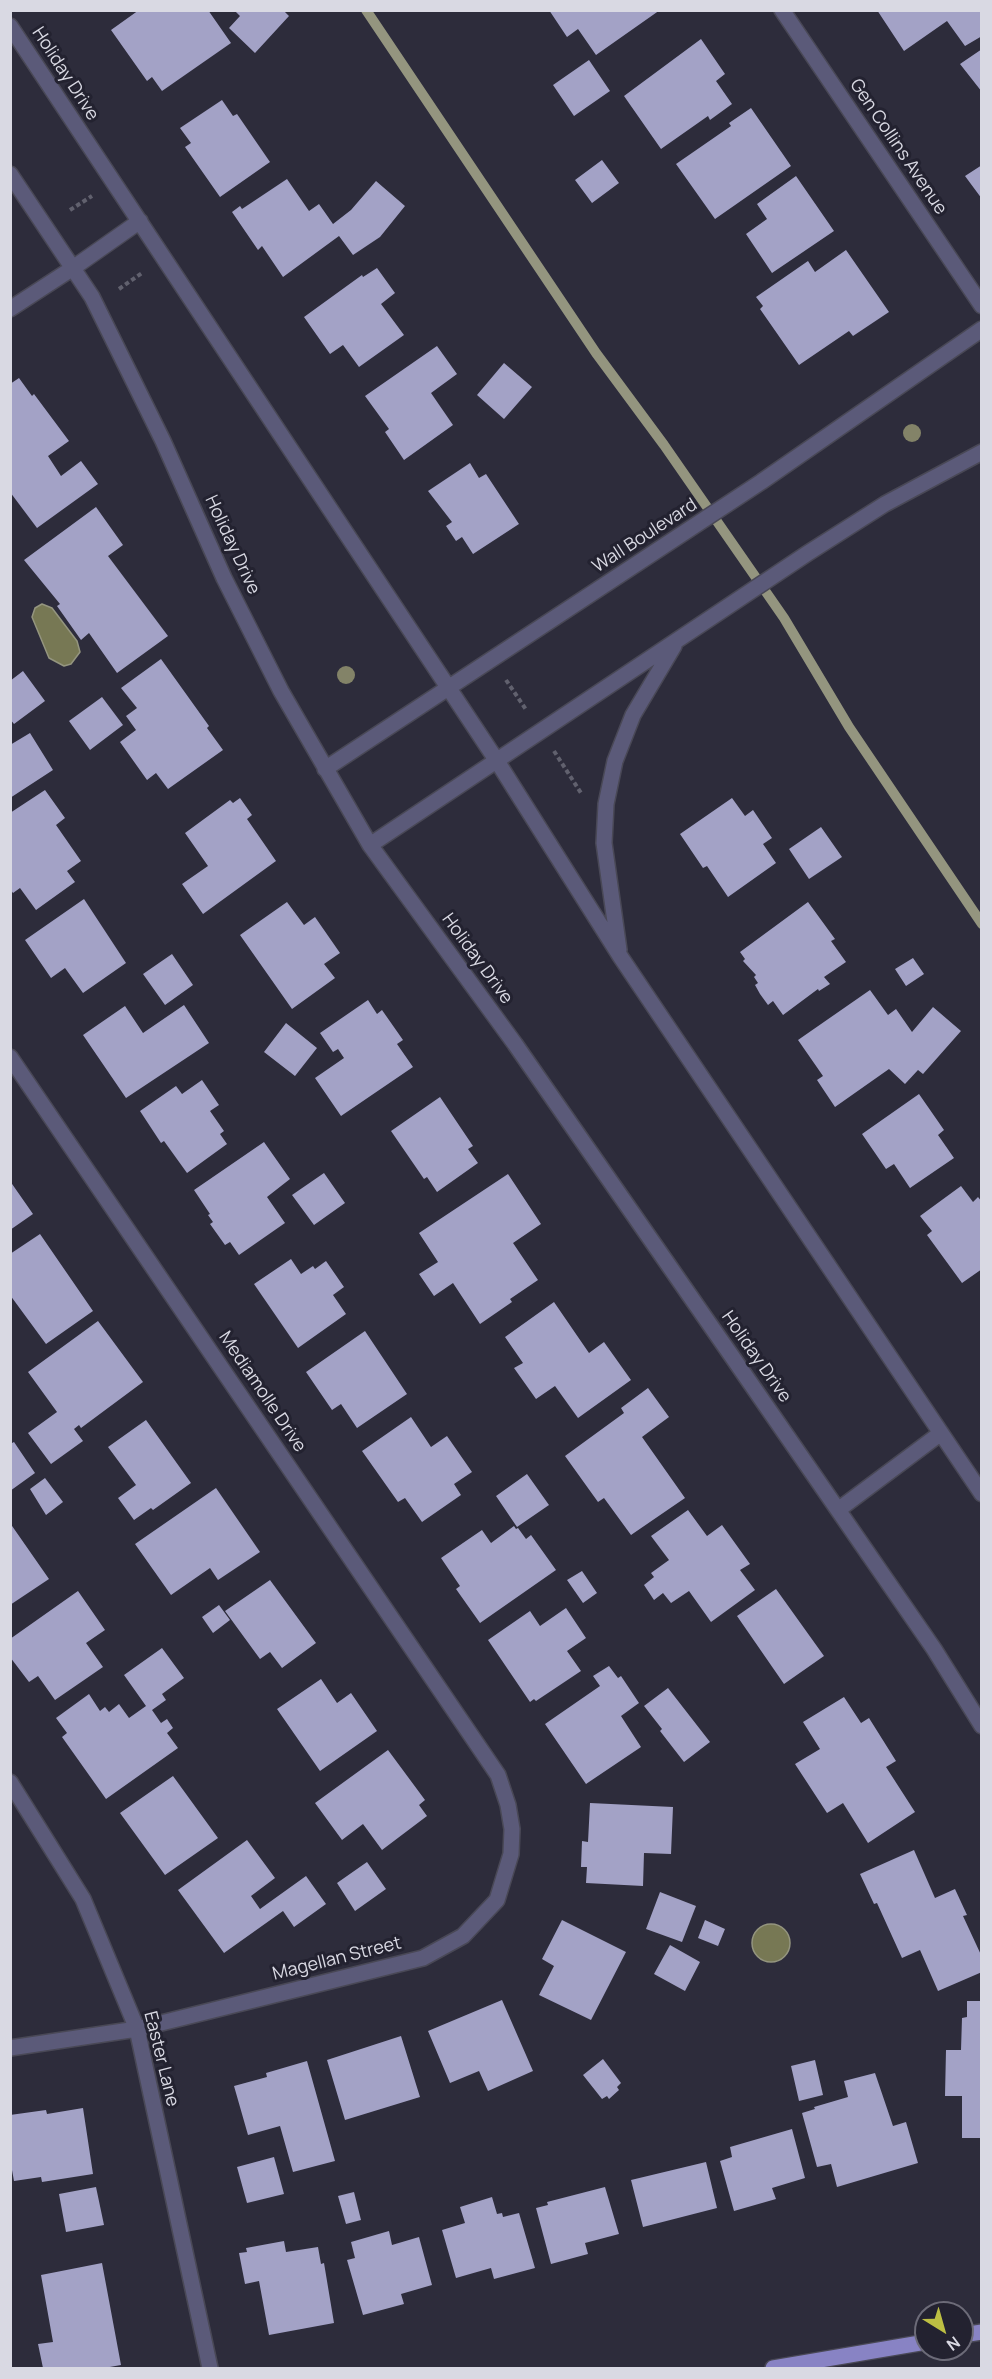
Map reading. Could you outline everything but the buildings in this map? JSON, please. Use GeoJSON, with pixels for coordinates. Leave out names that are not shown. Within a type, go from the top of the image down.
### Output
{"type":"FeatureCollection","features":[{"type":"Feature","properties":{"kind":"main road"},"geometry":{"type":"LineString","coordinates":[[773,2368],[914,2344]]}},
{"type":"Feature","properties":{"kind":"street","name":"Gen Collins Avenue"},"geometry":{"type":"LineString","coordinates":[[782,10],[981,306]]}},
{"type":"Feature","properties":{"kind":"street","name":"Holiday Drive"},"geometry":{"type":"LineString","coordinates":[[10,26],[497,761],[620,956],[981,1494]]}},
{"type":"Feature","properties":{"kind":"street","name":"Holiday Drive"},"geometry":{"type":"LineString","coordinates":[[10,174],[92,297],[124,358],[224,578],[281,691],[370,845],[515,1044],[838,1509],[934,1649],[981,1726]]}},
{"type":"Feature","properties":{"kind":"street"},"geometry":{"type":"LineString","coordinates":[[10,309],[74,268],[140,220]]}},
{"type":"Feature","properties":{"kind":"street","name":"Wall Boulevard"},"geometry":{"type":"LineString","coordinates":[[325,769],[761,482],[981,328]]}},
{"type":"Feature","properties":{"kind":"street"},"geometry":{"type":"LineString","coordinates":[[370,845],[808,553],[885,504],[981,452]]}},
{"type":"Feature","properties":{"kind":"street"},"geometry":{"type":"LineString","coordinates":[[620,956],[604,843],[606,804],[615,761],[633,715],[677,640]]}},
{"type":"Feature","properties":{"kind":"street","name":"Mediamolle Drive"},"geometry":{"type":"LineString","coordinates":[[10,1057],[480,1748]]}},
{"type":"Feature","properties":{"kind":"street"},"geometry":{"type":"LineString","coordinates":[[838,1509],[941,1433]]}},
{"type":"Feature","properties":{"kind":"street","name":"Magellan Street"},"geometry":{"type":"LineString","coordinates":[[10,2048],[137,2029],[423,1958],[463,1936],[497,1900],[511,1854],[512,1829],[508,1805],[498,1775],[480,1748]]}},
{"type":"Feature","properties":{"kind":"street","name":"Easter Lane"},"geometry":{"type":"LineString","coordinates":[[10,1782],[83,1899],[137,2029],[210,2368]]}},
{"type":"Feature","properties":{"kind":"path"},"geometry":{"type":"LineString","coordinates":[[70,210],[94,194]]}},
{"type":"Feature","properties":{"kind":"path"},"geometry":{"type":"LineString","coordinates":[[119,289],[142,273]]}},
{"type":"Feature","properties":{"kind":"path"},"geometry":{"type":"LineString","coordinates":[[504,677],[529,715]]}},
{"type":"Feature","properties":{"kind":"path"},"geometry":{"type":"LineString","coordinates":[[553,749],[584,797]]}},
{"type":"Feature","properties":{"kind":"shaded area"},"geometry":{"type":"Polygon","coordinates":[[[42,604],[52,608],[77,641],[80,652],[71,664],[64,666],[49,658],[32,617],[35,608],[42,604]]]}},
{"type":"Feature","properties":{"kind":"shaded area"},"geometry":{"type":"Polygon","coordinates":[[[771,1924],[778,1925],[784,1930],[789,1936],[789,1950],[784,1956],[778,1961],[771,1962],[764,1961],[758,1956],[753,1950],[752,1943],[753,1936],[758,1930],[764,1925],[771,1924]]]}},
{"type":"Feature","properties":{"kind":"waterway"},"geometry":{"type":"LineString","coordinates":[[366,10],[596,353],[664,445],[784,618],[849,727],[982,924]]}}]}
